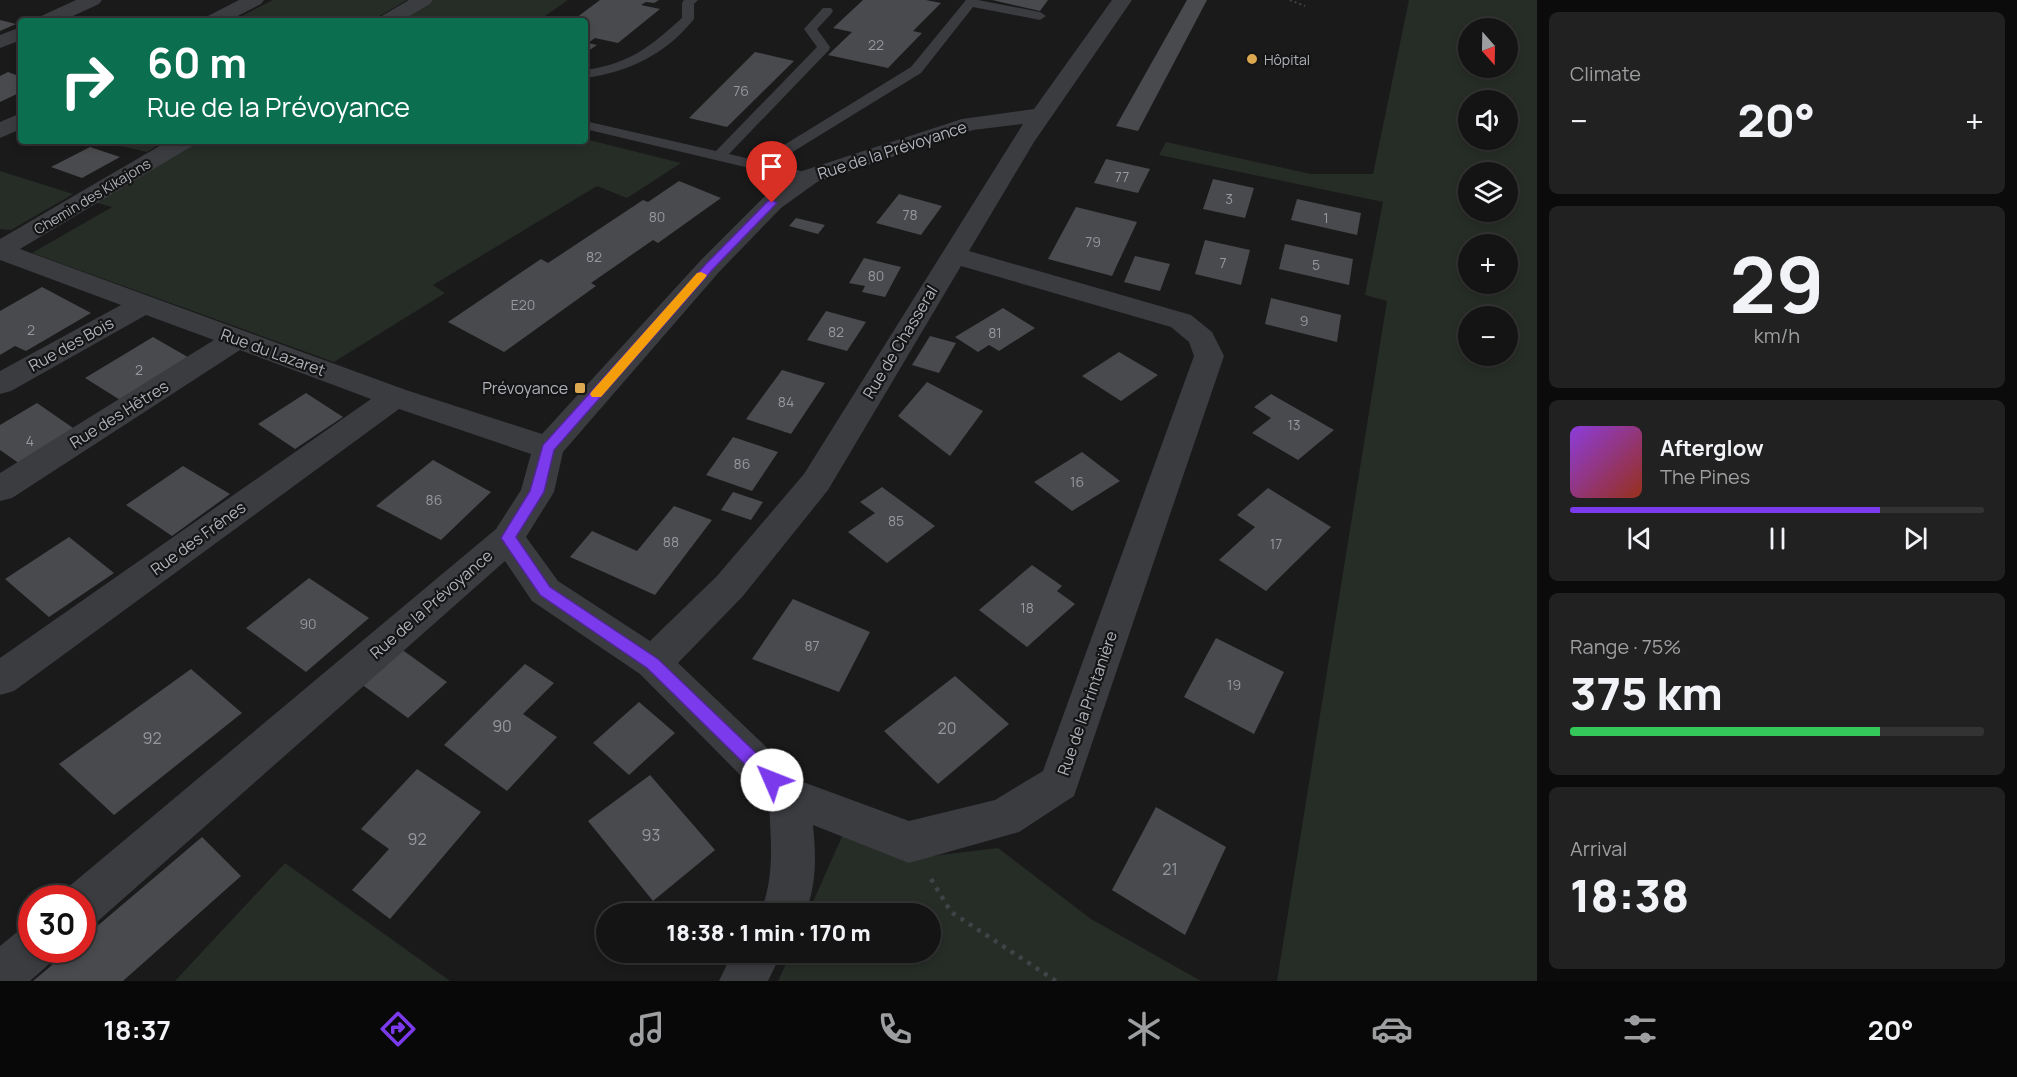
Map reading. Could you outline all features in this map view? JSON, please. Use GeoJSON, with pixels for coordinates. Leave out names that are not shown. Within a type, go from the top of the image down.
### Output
{"type":"FeatureCollection","features":[{"type":"Feature","properties":{"kind":"street"},"geometry":{"type":"LineString","coordinates":[[53,18],[92,0]]}},
{"type":"Feature","properties":{"kind":"street"},"geometry":{"type":"LineString","coordinates":[[219,18],[254,0]]}},
{"type":"Feature","properties":{"kind":"street"},"geometry":{"type":"LineString","coordinates":[[392,18],[423,0]]}},
{"type":"Feature","properties":{"kind":"street","name":"Rue de Chasseral"},"geometry":{"type":"LineString","coordinates":[[653,663],[730,586],[816,482],[953,255],[1041,115],[1122,0]]}},
{"type":"Feature","properties":{"kind":"street"},"geometry":{"type":"LineString","coordinates":[[0,42],[18,34]]}},
{"type":"Feature","properties":{"kind":"street","name":"Rue de la Prévoyance"},"geometry":{"type":"LineString","coordinates":[[96,893],[508,538],[537,492],[548,448],[710,266],[772,203],[808,177],[970,124],[1041,115]]}},
{"type":"Feature","properties":{"kind":"street"},"geometry":{"type":"LineString","coordinates":[[0,131],[18,122]]}},
{"type":"Feature","properties":{"kind":"street","name":"Chemin des Kikajons"},"geometry":{"type":"LineString","coordinates":[[0,250],[179,144]]}},
{"type":"Feature","properties":{"kind":"street","name":"Rue du Lazaret"},"geometry":{"type":"LineString","coordinates":[[0,250],[395,397],[548,448]]}},
{"type":"Feature","properties":{"kind":"street","name":"Rue de la Printanière"},"geometry":{"type":"LineString","coordinates":[[909,842],[1004,818],[1059,783],[1209,356],[1202,338],[1181,321],[953,255]]}},
{"type":"Feature","properties":{"kind":"street","name":"Rue des Bois"},"geometry":{"type":"LineString","coordinates":[[0,384],[143,305]]}},
{"type":"Feature","properties":{"kind":"street","name":"Rue des Hêtres"},"geometry":{"type":"LineString","coordinates":[[0,489],[237,339]]}},
{"type":"Feature","properties":{"kind":"street","name":"Rue des Frênes"},"geometry":{"type":"LineString","coordinates":[[0,679],[395,397]]}},
{"type":"Feature","properties":{"kind":"street"},"geometry":{"type":"LineString","coordinates":[[508,538],[545,591],[653,663],[789,796],[909,842]]}},
{"type":"Feature","properties":{"kind":"street"},"geometry":{"type":"LineString","coordinates":[[788,903],[792,868],[789,796]]}},
{"type":"Feature","properties":{"kind":"street"},"geometry":{"type":"LineString","coordinates":[[0,976],[18,961]]}},
{"type":"Feature","properties":{"kind":"street"},"geometry":{"type":"LineString","coordinates":[[742,981],[753,963]]}},
{"type":"Feature","properties":{"kind":"lane"},"geometry":{"type":"LineString","coordinates":[[588,74],[607,72],[646,56],[688,19],[688,3],[692,0]]}},
{"type":"Feature","properties":{"kind":"lane"},"geometry":{"type":"LineString","coordinates":[[762,165],[916,70],[970,2],[1040,16]]}},
{"type":"Feature","properties":{"kind":"lane"},"geometry":{"type":"LineString","coordinates":[[720,155],[824,46],[810,29],[827,10]]}},
{"type":"Feature","properties":{"kind":"lane"},"geometry":{"type":"LineString","coordinates":[[588,126],[808,177]]}},
{"type":"Feature","properties":{"kind":"path"},"geometry":{"type":"LineString","coordinates":[[1290,0],[1305,6]]}},
{"type":"Feature","properties":{"kind":"path"},"geometry":{"type":"LineString","coordinates":[[909,842],[951,912],[1056,981]]}},
{"type":"Feature","properties":{"kind":"shaded area"},"geometry":{"type":"Polygon","coordinates":[[[273,0],[407,0],[376,18],[238,18],[273,0]]]}},
{"type":"Feature","properties":{"kind":"shaded area"},"geometry":{"type":"Polygon","coordinates":[[[433,0],[568,0],[542,18],[402,18],[433,0]]]}},
{"type":"Feature","properties":{"kind":"shaded area"},"geometry":{"type":"Polygon","coordinates":[[[1409,0],[1537,0],[1537,981],[1277,981],[1387,301],[1365,295],[1383,202],[1159,155],[1166,142],[1311,174],[1373,174],[1409,0]]]}},
{"type":"Feature","properties":{"kind":"shaded area"},"geometry":{"type":"Polygon","coordinates":[[[588,140],[681,163],[627,198],[597,186],[433,285],[445,293],[334,362],[32,253],[112,207],[94,202],[192,144],[588,144],[588,140]]]}},
{"type":"Feature","properties":{"kind":"shaded area"},"geometry":{"type":"Polygon","coordinates":[[[112,144],[160,144],[147,152],[112,144]]]}},
{"type":"Feature","properties":{"kind":"shaded area"},"geometry":{"type":"Polygon","coordinates":[[[0,171],[73,194],[11,230],[0,229],[0,171]]]}},
{"type":"Feature","properties":{"kind":"shaded area"},"geometry":{"type":"Polygon","coordinates":[[[844,832],[932,856],[998,848],[1091,919],[1201,981],[778,981],[786,963],[941,963],[941,903],[812,903],[844,832]]]}},
{"type":"Feature","properties":{"kind":"shaded area"},"geometry":{"type":"Polygon","coordinates":[[[285,863],[450,981],[175,981],[285,863]]]}},
{"type":"Feature","properties":{"kind":"building"},"geometry":{"type":"Polygon","coordinates":[[[600,0],[659,0],[641,5],[660,9],[618,43],[595,38],[588,43],[588,18],[576,18],[600,0]]]}},
{"type":"Feature","properties":{"kind":"building"},"geometry":{"type":"Polygon","coordinates":[[[863,0],[926,0],[941,3],[913,31],[922,33],[888,68],[828,55],[852,32],[833,28],[863,0]]]}},
{"type":"Feature","properties":{"kind":"building"},"geometry":{"type":"Polygon","coordinates":[[[992,0],[1048,0],[1040,11],[992,0]]]}},
{"type":"Feature","properties":{"kind":"building"},"geometry":{"type":"Polygon","coordinates":[[[1187,0],[1207,0],[1138,131],[1116,126],[1187,0]]]}},
{"type":"Feature","properties":{"kind":"building"},"geometry":{"type":"Polygon","coordinates":[[[0,20],[16,24],[0,31],[0,20]]]}},
{"type":"Feature","properties":{"kind":"building"},"geometry":{"type":"Polygon","coordinates":[[[588,43],[597,45],[588,51],[588,43]]]}},
{"type":"Feature","properties":{"kind":"building"},"geometry":{"type":"Polygon","coordinates":[[[755,52],[794,61],[727,127],[689,118],[755,52]]]}},
{"type":"Feature","properties":{"kind":"building"},"geometry":{"type":"Polygon","coordinates":[[[8,72],[18,76],[18,93],[0,102],[0,76],[8,72]]]}},
{"type":"Feature","properties":{"kind":"building"},"geometry":{"type":"Polygon","coordinates":[[[90,147],[120,157],[82,178],[51,167],[90,147]]]}},
{"type":"Feature","properties":{"kind":"building"},"geometry":{"type":"Polygon","coordinates":[[[1106,159],[1150,169],[1138,193],[1094,183],[1106,159]]]}},
{"type":"Feature","properties":{"kind":"building"},"geometry":{"type":"Polygon","coordinates":[[[1213,179],[1254,188],[1245,218],[1203,209],[1213,179]]]}},
{"type":"Feature","properties":{"kind":"building"},"geometry":{"type":"Polygon","coordinates":[[[679,181],[721,198],[658,243],[653,240],[591,283],[596,286],[504,352],[448,322],[541,259],[548,263],[643,200],[648,202],[679,181]]]}},
{"type":"Feature","properties":{"kind":"building"},"geometry":{"type":"Polygon","coordinates":[[[899,194],[942,206],[921,235],[876,223],[899,194]]]}},
{"type":"Feature","properties":{"kind":"building"},"geometry":{"type":"Polygon","coordinates":[[[1297,199],[1361,213],[1357,235],[1291,220],[1297,199]]]}},
{"type":"Feature","properties":{"kind":"building"},"geometry":{"type":"Polygon","coordinates":[[[1076,207],[1137,222],[1112,276],[1048,259],[1076,207]]]}},
{"type":"Feature","properties":{"kind":"building"},"geometry":{"type":"Polygon","coordinates":[[[796,218],[825,225],[818,234],[789,226],[796,218]]]}},
{"type":"Feature","properties":{"kind":"building"},"geometry":{"type":"Polygon","coordinates":[[[1205,240],[1250,250],[1241,285],[1195,274],[1205,240]]]}},
{"type":"Feature","properties":{"kind":"building"},"geometry":{"type":"Polygon","coordinates":[[[1285,244],[1353,259],[1349,285],[1279,269],[1285,244]]]}},
{"type":"Feature","properties":{"kind":"building"},"geometry":{"type":"Polygon","coordinates":[[[1135,256],[1170,264],[1160,291],[1124,282],[1135,256]]]}},
{"type":"Feature","properties":{"kind":"building"},"geometry":{"type":"Polygon","coordinates":[[[864,258],[901,267],[885,297],[862,292],[865,286],[849,283],[864,258]]]}},
{"type":"Feature","properties":{"kind":"building"},"geometry":{"type":"Polygon","coordinates":[[[42,287],[91,313],[26,351],[15,346],[0,355],[0,311],[42,287]]]}},
{"type":"Feature","properties":{"kind":"building"},"geometry":{"type":"Polygon","coordinates":[[[1271,298],[1341,315],[1337,342],[1265,324],[1271,298]]]}},
{"type":"Feature","properties":{"kind":"building"},"geometry":{"type":"Polygon","coordinates":[[[1003,308],[1035,328],[999,351],[989,345],[978,352],[955,337],[1003,308]]]}},
{"type":"Feature","properties":{"kind":"building"},"geometry":{"type":"Polygon","coordinates":[[[826,311],[866,322],[847,351],[807,340],[826,311]]]}},
{"type":"Feature","properties":{"kind":"building"},"geometry":{"type":"Polygon","coordinates":[[[930,336],[956,343],[939,373],[912,365],[930,336]]]}},
{"type":"Feature","properties":{"kind":"building"},"geometry":{"type":"Polygon","coordinates":[[[153,337],[193,360],[125,403],[85,378],[153,337]]]}},
{"type":"Feature","properties":{"kind":"building"},"geometry":{"type":"Polygon","coordinates":[[[1119,352],[1158,375],[1121,401],[1082,376],[1119,352]]]}},
{"type":"Feature","properties":{"kind":"building"},"geometry":{"type":"Polygon","coordinates":[[[782,370],[825,383],[791,434],[746,419],[782,370]]]}},
{"type":"Feature","properties":{"kind":"building"},"geometry":{"type":"Polygon","coordinates":[[[927,382],[983,411],[950,456],[898,416],[927,382]]]}},
{"type":"Feature","properties":{"kind":"building"},"geometry":{"type":"Polygon","coordinates":[[[306,393],[343,417],[295,449],[258,424],[306,393]]]}},
{"type":"Feature","properties":{"kind":"building"},"geometry":{"type":"Polygon","coordinates":[[[1271,394],[1334,430],[1298,460],[1252,433],[1271,418],[1254,407],[1271,394]]]}},
{"type":"Feature","properties":{"kind":"building"},"geometry":{"type":"Polygon","coordinates":[[[37,403],[76,430],[20,464],[0,450],[0,425],[37,403]]]}},
{"type":"Feature","properties":{"kind":"building"},"geometry":{"type":"Polygon","coordinates":[[[733,437],[778,452],[752,491],[706,475],[733,437]]]}},
{"type":"Feature","properties":{"kind":"building"},"geometry":{"type":"Polygon","coordinates":[[[1082,452],[1120,481],[1072,511],[1034,482],[1082,452]]]}},
{"type":"Feature","properties":{"kind":"building"},"geometry":{"type":"Polygon","coordinates":[[[433,460],[491,492],[441,540],[376,506],[433,460]]]}},
{"type":"Feature","properties":{"kind":"building"},"geometry":{"type":"Polygon","coordinates":[[[183,466],[230,494],[172,536],[126,505],[183,466]]]}},
{"type":"Feature","properties":{"kind":"building"},"geometry":{"type":"Polygon","coordinates":[[[882,487],[935,526],[887,563],[848,532],[875,513],[860,502],[882,487]]]}},
{"type":"Feature","properties":{"kind":"building"},"geometry":{"type":"Polygon","coordinates":[[[1268,488],[1331,527],[1266,591],[1219,560],[1255,527],[1237,515],[1268,488]]]}},
{"type":"Feature","properties":{"kind":"building"},"geometry":{"type":"Polygon","coordinates":[[[733,492],[763,502],[751,520],[721,510],[733,492]]]}},
{"type":"Feature","properties":{"kind":"building"},"geometry":{"type":"Polygon","coordinates":[[[674,506],[712,520],[655,595],[570,557],[592,531],[637,551],[674,506]]]}},
{"type":"Feature","properties":{"kind":"building"},"geometry":{"type":"Polygon","coordinates":[[[69,537],[114,573],[49,617],[5,579],[69,537]]]}},
{"type":"Feature","properties":{"kind":"building"},"geometry":{"type":"Polygon","coordinates":[[[1032,565],[1062,586],[1057,591],[1075,604],[1027,647],[979,610],[1032,565]]]}},
{"type":"Feature","properties":{"kind":"building"},"geometry":{"type":"Polygon","coordinates":[[[309,578],[369,618],[306,672],[246,628],[309,578]]]}},
{"type":"Feature","properties":{"kind":"building"},"geometry":{"type":"Polygon","coordinates":[[[793,599],[870,632],[839,692],[752,659],[793,599]]]}},
{"type":"Feature","properties":{"kind":"building"},"geometry":{"type":"Polygon","coordinates":[[[1216,638],[1284,672],[1254,734],[1184,697],[1216,638]]]}},
{"type":"Feature","properties":{"kind":"building"},"geometry":{"type":"Polygon","coordinates":[[[397,646],[447,682],[408,718],[357,681],[397,646]]]}},
{"type":"Feature","properties":{"kind":"building"},"geometry":{"type":"Polygon","coordinates":[[[525,664],[554,683],[523,714],[557,737],[507,791],[444,745],[525,664]]]}},
{"type":"Feature","properties":{"kind":"building"},"geometry":{"type":"Polygon","coordinates":[[[191,669],[242,713],[114,815],[59,764],[191,669]]]}},
{"type":"Feature","properties":{"kind":"building"},"geometry":{"type":"Polygon","coordinates":[[[955,676],[1009,724],[938,784],[884,731],[955,676]]]}},
{"type":"Feature","properties":{"kind":"building"},"geometry":{"type":"Polygon","coordinates":[[[639,702],[675,733],[629,775],[593,743],[639,702]]]}},
{"type":"Feature","properties":{"kind":"building"},"geometry":{"type":"Polygon","coordinates":[[[417,769],[481,812],[390,919],[352,890],[389,849],[361,829],[417,769]]]}},
{"type":"Feature","properties":{"kind":"building"},"geometry":{"type":"Polygon","coordinates":[[[650,775],[715,850],[653,901],[588,821],[650,775]]]}},
{"type":"Feature","properties":{"kind":"building"},"geometry":{"type":"Polygon","coordinates":[[[1156,807],[1226,847],[1185,935],[1112,890],[1156,807]]]}},
{"type":"Feature","properties":{"kind":"building"},"geometry":{"type":"Polygon","coordinates":[[[202,837],[241,876],[123,981],[33,981],[54,963],[96,963],[96,927],[202,837]]]}},
{"type":"Feature","properties":{"kind":"slow traffic"},"geometry":{"type":"LineString","coordinates":[[596,394],[701,275]]}},
{"type":"Feature","properties":{"kind":"place","name":"Hôpital"},"geometry":{"type":"Point","coordinates":[1252,59]}},
{"type":"Feature","properties":{"kind":"place","name":"Prévoyance"},"geometry":{"type":"Point","coordinates":[580,388]}},
{"type":"Feature","properties":{"kind":"route"},"geometry":{"type":"LineString","coordinates":[[772,203],[710,266],[548,448],[537,492],[508,538],[545,591],[594,626],[653,663],[772,780]]}}]}
